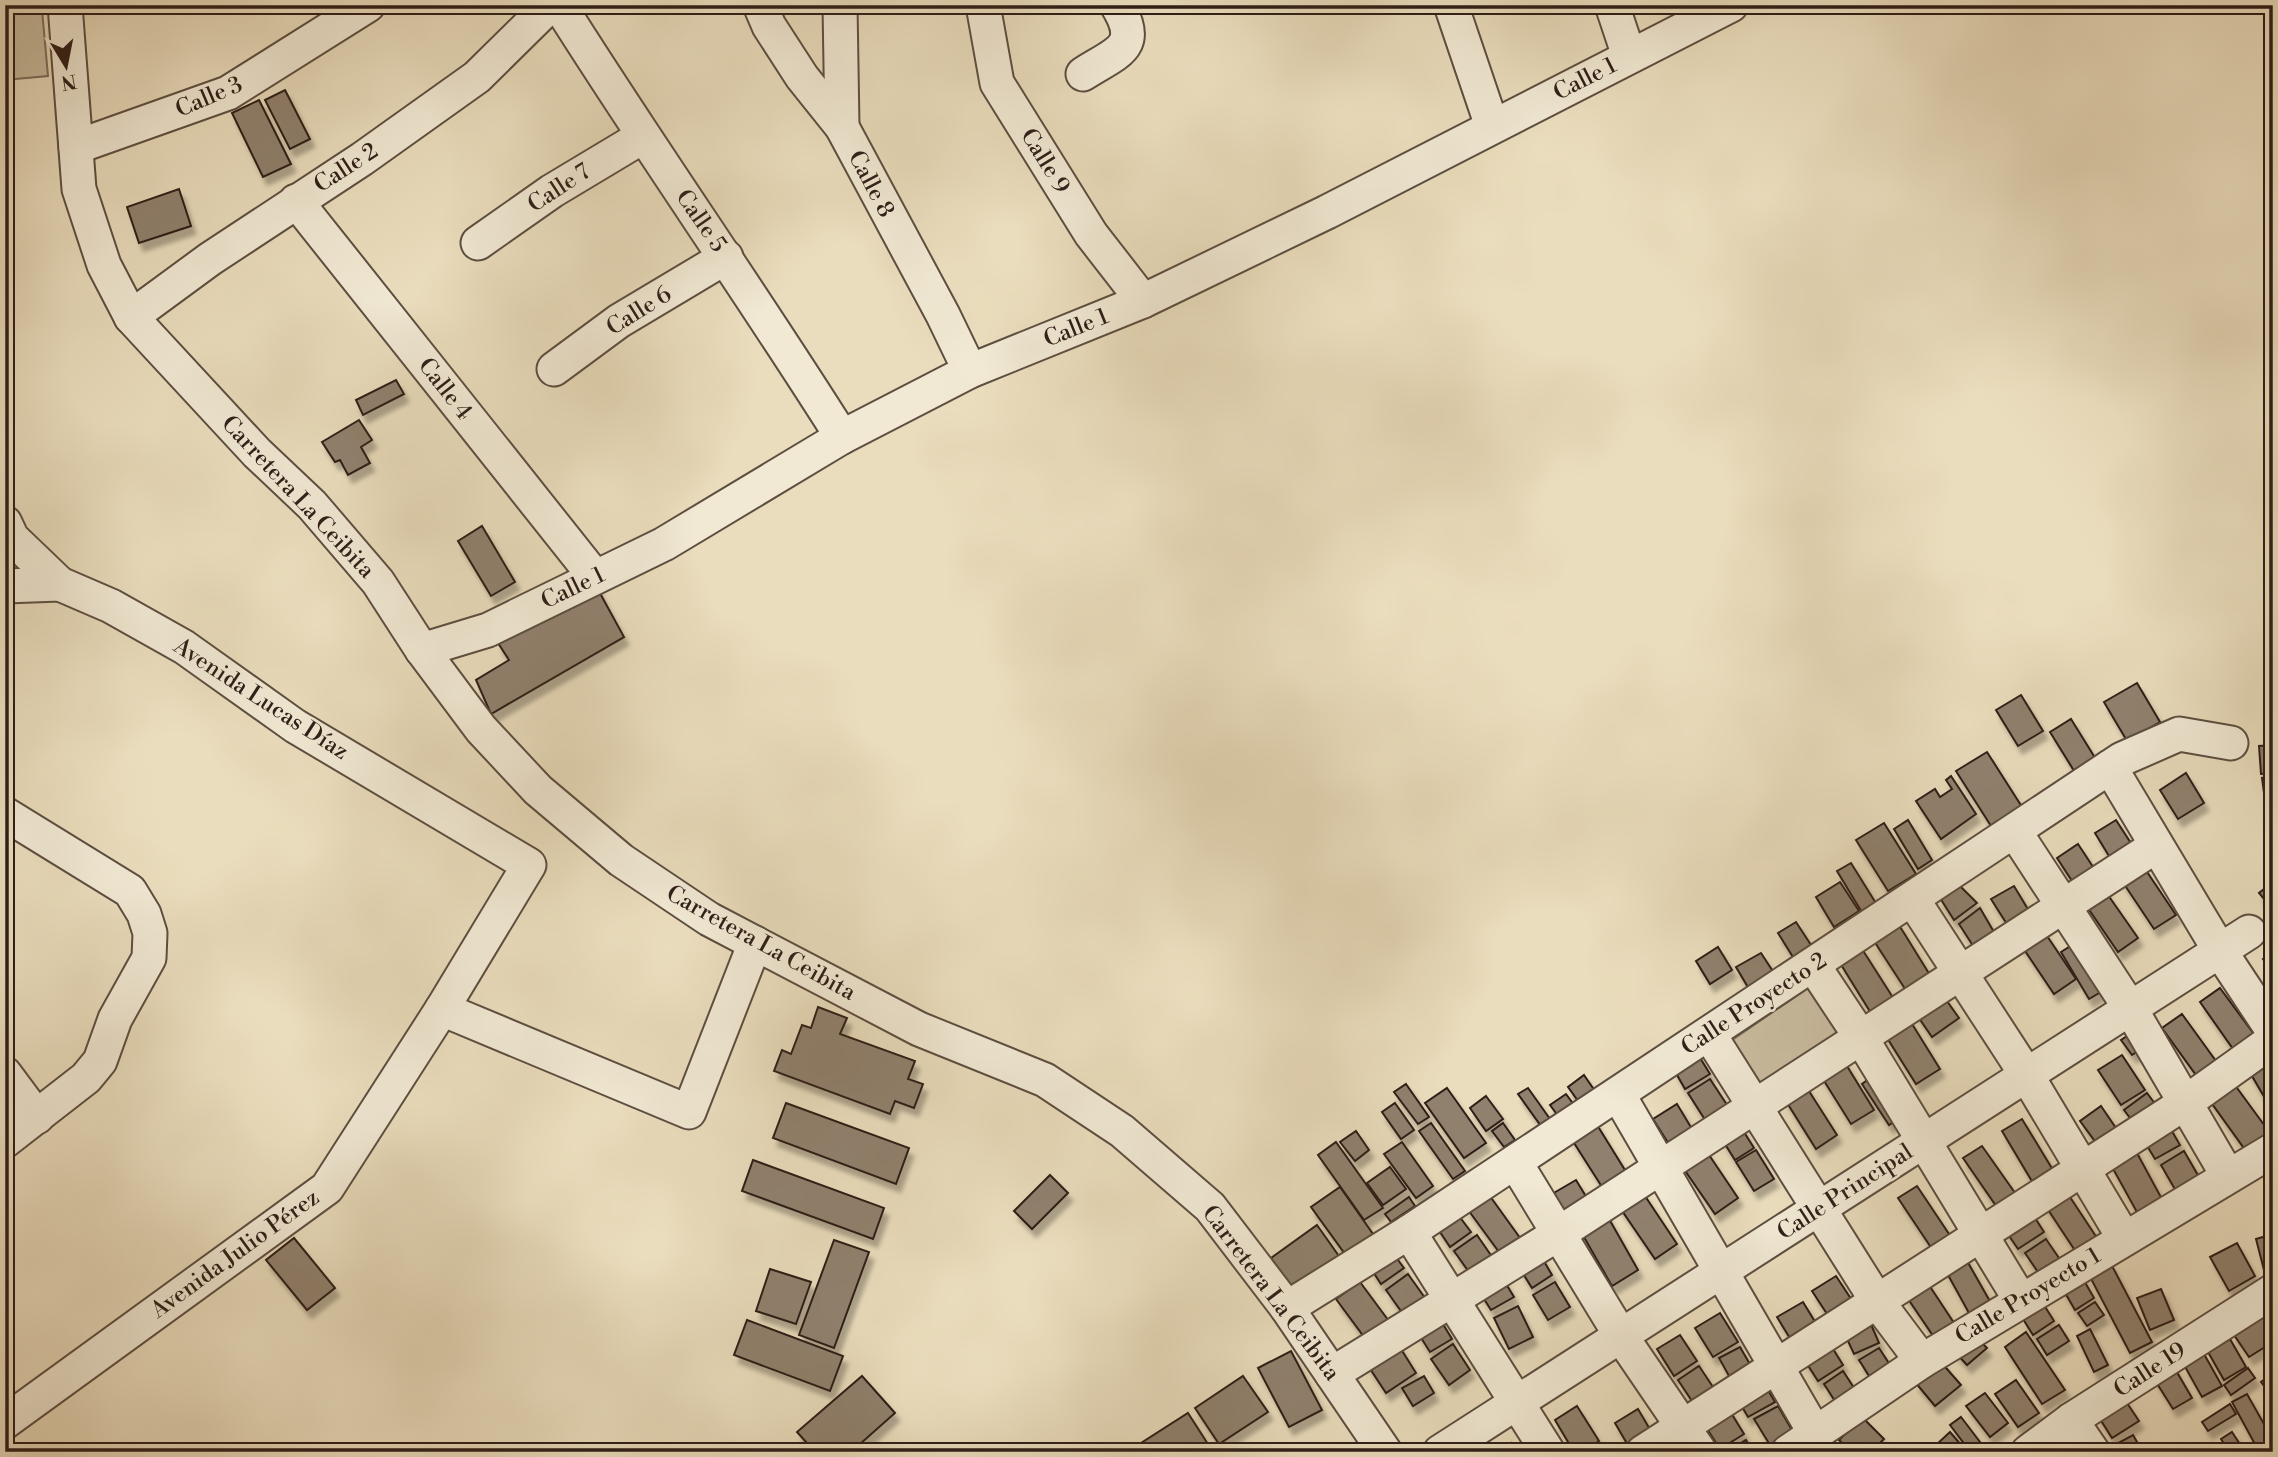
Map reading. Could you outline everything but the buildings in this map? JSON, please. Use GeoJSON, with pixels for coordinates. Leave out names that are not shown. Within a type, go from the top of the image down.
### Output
{"type":"FeatureCollection","features":[{"type":"Feature","properties":{"kind":"street","name":"Carretera La Ceibita"},"geometry":{"type":"LineString","coordinates":[[65,5],[83,201],[104,265],[131,317],[257,453],[312,505],[378,582],[422,650],[481,729],[538,790],[621,860],[709,919],[919,1029],[1045,1080],[1122,1131],[1210,1207],[1287,1308],[1385,1452]]}},
{"type":"Feature","properties":{"kind":"street","name":"Calle 3"},"geometry":{"type":"LineString","coordinates":[[76,147],[228,93],[368,5]]}},
{"type":"Feature","properties":{"kind":"street","name":"Calle 2"},"geometry":{"type":"LineString","coordinates":[[131,317],[477,77],[550,5]]}},
{"type":"Feature","properties":{"kind":"street","name":"Calle 5"},"geometry":{"type":"LineString","coordinates":[[559,5],[642,137],[726,257],[842,436]]}},
{"type":"Feature","properties":{"kind":"street","name":"Calle 8"},"geometry":{"type":"LineString","coordinates":[[760,5],[769,26],[802,77],[842,127],[970,370]]}},
{"type":"Feature","properties":{"kind":"street"},"geometry":{"type":"LineString","coordinates":[[840,5],[842,127]]}},
{"type":"Feature","properties":{"kind":"street","name":"Calle 9"},"geometry":{"type":"LineString","coordinates":[[983,5],[997,83],[1091,234],[1143,301]]}},
{"type":"Feature","properties":{"kind":"street"},"geometry":{"type":"LineString","coordinates":[[1083,74],[1119,50],[1129,38],[1129,26],[1117,5]]}},
{"type":"Feature","properties":{"kind":"street"},"geometry":{"type":"LineString","coordinates":[[1451,5],[1492,126]]}},
{"type":"Feature","properties":{"kind":"street"},"geometry":{"type":"LineString","coordinates":[[1612,5],[1629,56]]}},
{"type":"Feature","properties":{"kind":"street","name":"Calle 1"},"geometry":{"type":"LineString","coordinates":[[422,650],[488,629],[595,578],[664,544],[842,436],[970,370],[1143,301],[1327,212],[1731,5]]}},
{"type":"Feature","properties":{"kind":"street","name":"Calle 7"},"geometry":{"type":"LineString","coordinates":[[478,243],[552,191],[642,137]]}},
{"type":"Feature","properties":{"kind":"street","name":"Calle 4"},"geometry":{"type":"LineString","coordinates":[[296,201],[595,578]]}},
{"type":"Feature","properties":{"kind":"street","name":"Calle 6"},"geometry":{"type":"LineString","coordinates":[[554,369],[620,321],[726,257]]}},
{"type":"Feature","properties":{"kind":"street","name":"Avenida Lucas Díaz"},"geometry":{"type":"LineString","coordinates":[[5,523],[12,538],[60,584],[111,606],[184,646],[295,726],[530,865]]}},
{"type":"Feature","properties":{"kind":"street"},"geometry":{"type":"LineString","coordinates":[[5,586],[60,584]]}},
{"type":"Feature","properties":{"kind":"street","name":"Calle Proyecto 2"},"geometry":{"type":"LineString","coordinates":[[1287,1308],[1409,1232],[2110,767],[2179,734],[2231,743]]}},
{"type":"Feature","properties":{"kind":"street"},"geometry":{"type":"LineString","coordinates":[[2110,767],[2220,951],[2273,1031]]}},
{"type":"Feature","properties":{"kind":"street"},"geometry":{"type":"LineString","coordinates":[[5,814],[130,891],[144,914],[150,933],[149,958],[115,1019],[100,1061],[86,1078],[5,1141]]}},
{"type":"Feature","properties":{"kind":"street"},"geometry":{"type":"LineString","coordinates":[[2015,832],[2130,1008],[2228,1176]]}},
{"type":"Feature","properties":{"kind":"street"},"geometry":{"type":"LineString","coordinates":[[1332,1374],[1558,1234],[2062,904],[2156,846]]}},
{"type":"Feature","properties":{"kind":"street","name":"Avenida Julio Pérez"},"geometry":{"type":"LineString","coordinates":[[5,1422],[327,1188],[442,1009],[530,865]]}},
{"type":"Feature","properties":{"kind":"street"},"geometry":{"type":"LineString","coordinates":[[1913,900],[2026,1074],[2124,1238]]}},
{"type":"Feature","properties":{"kind":"street","name":"Calle Principal"},"geometry":{"type":"LineString","coordinates":[[1440,1452],[2249,932]]}},
{"type":"Feature","properties":{"kind":"street"},"geometry":{"type":"LineString","coordinates":[[442,1009],[689,1112],[755,943]]}},
{"type":"Feature","properties":{"kind":"street"},"geometry":{"type":"LineString","coordinates":[[1813,965],[1860,1036],[2021,1301]]}},
{"type":"Feature","properties":{"kind":"street"},"geometry":{"type":"LineString","coordinates":[[1709,1034],[1877,1301],[1922,1361]]}},
{"type":"Feature","properties":{"kind":"street"},"geometry":{"type":"LineString","coordinates":[[1643,1452],[1692,1438],[1776,1364],[1980,1237],[2185,1103],[2273,1040]]}},
{"type":"Feature","properties":{"kind":"street"},"geometry":{"type":"LineString","coordinates":[[5,1074],[37,1117]]}},
{"type":"Feature","properties":{"kind":"street"},"geometry":{"type":"LineString","coordinates":[[1618,1094],[1815,1433]]}},
{"type":"Feature","properties":{"kind":"street","name":"Calle Proyecto 1"},"geometry":{"type":"LineString","coordinates":[[1788,1452],[1922,1361],[2273,1150]]}},
{"type":"Feature","properties":{"kind":"street"},"geometry":{"type":"LineString","coordinates":[[1515,1162],[1620,1336],[1692,1438]]}},
{"type":"Feature","properties":{"kind":"street"},"geometry":{"type":"LineString","coordinates":[[1409,1232],[1548,1452]]}},
{"type":"Feature","properties":{"kind":"street","name":"Calle 19"},"geometry":{"type":"LineString","coordinates":[[2028,1452],[2071,1420],[2273,1291]]}},
{"type":"Feature","properties":{"kind":"street"},"geometry":{"type":"LineString","coordinates":[[2071,1420],[2093,1452]]}},
{"type":"Feature","properties":{"kind":"shaded area"},"geometry":{"type":"Polygon","coordinates":[[[42,10],[48,76],[5,80],[5,13],[42,10]]]}},
{"type":"Feature","properties":{"kind":"shaded area"},"geometry":{"type":"Polygon","coordinates":[[[1815,983],[1852,1035],[1761,1095],[1725,1045],[1815,983]]]}}]}
